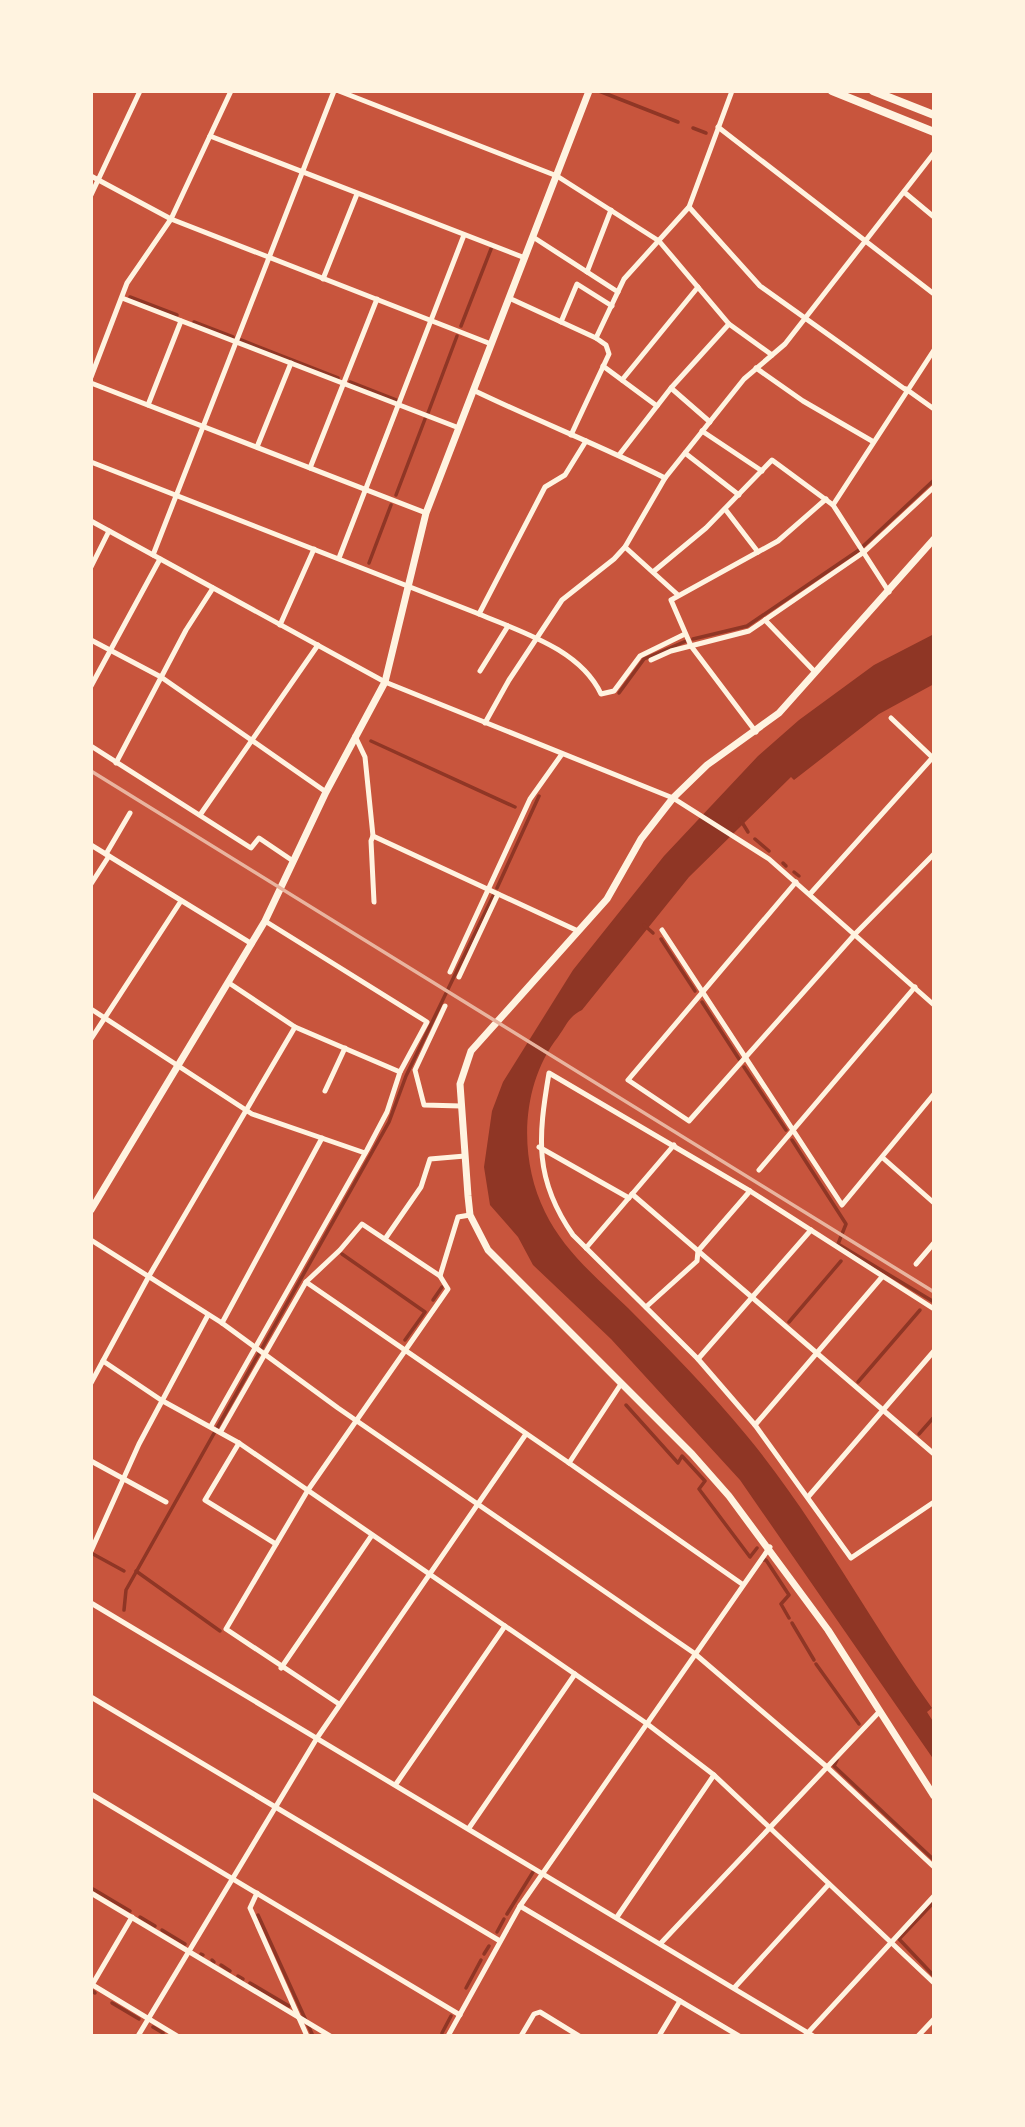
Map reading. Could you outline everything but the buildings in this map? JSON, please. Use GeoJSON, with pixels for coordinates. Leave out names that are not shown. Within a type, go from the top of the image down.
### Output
{"type":"FeatureCollection","features":[{"type":"Feature","properties":{"kind":"main road"},"geometry":{"type":"LineString","coordinates":[[91,1209],[265,921],[326,792],[385,682],[426,513],[589,91]]}},
{"type":"Feature","properties":{"kind":"main road"},"geometry":{"type":"LineString","coordinates":[[832,91],[934,132]]}},
{"type":"Feature","properties":{"kind":"main road"},"geometry":{"type":"LineString","coordinates":[[873,91],[934,115]]}},
{"type":"Feature","properties":{"kind":"main road"},"geometry":{"type":"LineString","coordinates":[[934,539],[779,713],[757,732],[707,765],[673,798],[641,839],[607,899],[471,1051],[460,1084],[470,1215],[495,1259],[710,1474],[770,1547],[828,1630],[934,1796]]}},
{"type":"Feature","properties":{"kind":"street"},"geometry":{"type":"LineString","coordinates":[[91,195],[140,91]]}},
{"type":"Feature","properties":{"kind":"street"},"geometry":{"type":"LineString","coordinates":[[91,377],[127,283],[171,219],[231,91]]}},
{"type":"Feature","properties":{"kind":"street"},"geometry":{"type":"LineString","coordinates":[[153,555],[337,91],[556,176],[659,241],[729,324],[772,355]]}},
{"type":"Feature","properties":{"kind":"street"},"geometry":{"type":"LineString","coordinates":[[596,338],[624,279],[689,207],[732,91]]}},
{"type":"Feature","properties":{"kind":"street"},"geometry":{"type":"LineString","coordinates":[[718,127],[934,294]]}},
{"type":"Feature","properties":{"kind":"street"},"geometry":{"type":"LineString","coordinates":[[210,136],[525,258]]}},
{"type":"Feature","properties":{"kind":"street"},"geometry":{"type":"LineString","coordinates":[[485,723],[562,600],[625,547],[665,478],[744,379],[785,344],[934,153]]}},
{"type":"Feature","properties":{"kind":"street"},"geometry":{"type":"LineString","coordinates":[[91,176],[171,219],[491,344]]}},
{"type":"Feature","properties":{"kind":"street"},"geometry":{"type":"LineString","coordinates":[[904,191],[934,217]]}},
{"type":"Feature","properties":{"kind":"street"},"geometry":{"type":"LineString","coordinates":[[323,279],[358,194]]}},
{"type":"Feature","properties":{"kind":"street"},"geometry":{"type":"LineString","coordinates":[[689,207],[761,286],[934,409]]}},
{"type":"Feature","properties":{"kind":"street"},"geometry":{"type":"LineString","coordinates":[[587,272],[611,210]]}},
{"type":"Feature","properties":{"kind":"street"},"geometry":{"type":"LineString","coordinates":[[339,558],[464,235]]}},
{"type":"Feature","properties":{"kind":"street"},"geometry":{"type":"LineString","coordinates":[[533,237],[618,292]]}},
{"type":"Feature","properties":{"kind":"street"},"geometry":{"type":"LineString","coordinates":[[561,322],[577,284],[611,306]]}},
{"type":"Feature","properties":{"kind":"street"},"geometry":{"type":"LineString","coordinates":[[622,380],[698,287]]}},
{"type":"Feature","properties":{"kind":"street"},"geometry":{"type":"LineString","coordinates":[[122,298],[459,428]]}},
{"type":"Feature","properties":{"kind":"street"},"geometry":{"type":"LineString","coordinates":[[509,298],[596,338],[608,349],[603,366],[571,435]]}},
{"type":"Feature","properties":{"kind":"street"},"geometry":{"type":"LineString","coordinates":[[310,468],[377,299]]}},
{"type":"Feature","properties":{"kind":"street"},"geometry":{"type":"LineString","coordinates":[[148,405],[181,321]]}},
{"type":"Feature","properties":{"kind":"street"},"geometry":{"type":"LineString","coordinates":[[619,455],[671,388],[729,324]]}},
{"type":"Feature","properties":{"kind":"street"},"geometry":{"type":"LineString","coordinates":[[833,505],[872,441],[934,350]]}},
{"type":"Feature","properties":{"kind":"street"},"geometry":{"type":"LineString","coordinates":[[257,447],[291,363]]}},
{"type":"Feature","properties":{"kind":"street"},"geometry":{"type":"LineString","coordinates":[[603,366],[657,406]]}},
{"type":"Feature","properties":{"kind":"street"},"geometry":{"type":"LineString","coordinates":[[756,368],[803,401],[872,441]]}},
{"type":"Feature","properties":{"kind":"street"},"geometry":{"type":"LineString","coordinates":[[91,383],[426,513]]}},
{"type":"Feature","properties":{"kind":"street"},"geometry":{"type":"LineString","coordinates":[[671,388],[710,422]]}},
{"type":"Feature","properties":{"kind":"street"},"geometry":{"type":"LineString","coordinates":[[474,390],[665,478]]}},
{"type":"Feature","properties":{"kind":"street"},"geometry":{"type":"LineString","coordinates":[[702,431],[762,471]]}},
{"type":"Feature","properties":{"kind":"street"},"geometry":{"type":"LineString","coordinates":[[479,614],[544,487],[565,475],[586,441]]}},
{"type":"Feature","properties":{"kind":"street"},"geometry":{"type":"LineString","coordinates":[[685,453],[739,495]]}},
{"type":"Feature","properties":{"kind":"street"},"geometry":{"type":"LineString","coordinates":[[653,572],[725,509],[772,460],[833,505],[889,592]]}},
{"type":"Feature","properties":{"kind":"street"},"geometry":{"type":"LineString","coordinates":[[91,463],[408,585],[537,638],[579,665],[595,681],[601,694],[614,691],[640,656],[685,635]]}},
{"type":"Feature","properties":{"kind":"street"},"geometry":{"type":"LineString","coordinates":[[651,660],[749,631],[862,549],[934,487]]}},
{"type":"Feature","properties":{"kind":"street"},"geometry":{"type":"LineString","coordinates":[[757,732],[691,646],[670,604],[678,595],[778,541],[826,499]]}},
{"type":"Feature","properties":{"kind":"street"},"geometry":{"type":"LineString","coordinates":[[725,509],[758,552]]}},
{"type":"Feature","properties":{"kind":"street"},"geometry":{"type":"LineString","coordinates":[[91,522],[385,682],[673,798],[694,810],[796,882],[934,1005]]}},
{"type":"Feature","properties":{"kind":"street"},"geometry":{"type":"LineString","coordinates":[[91,567],[110,531]]}},
{"type":"Feature","properties":{"kind":"street"},"geometry":{"type":"LineString","coordinates":[[625,547],[678,595]]}},
{"type":"Feature","properties":{"kind":"street"},"geometry":{"type":"LineString","coordinates":[[281,625],[314,549]]}},
{"type":"Feature","properties":{"kind":"street"},"geometry":{"type":"LineString","coordinates":[[91,686],[160,559]]}},
{"type":"Feature","properties":{"kind":"street"},"geometry":{"type":"LineString","coordinates":[[116,763],[161,677],[213,588]]}},
{"type":"Feature","properties":{"kind":"street"},"geometry":{"type":"LineString","coordinates":[[765,620],[815,673]]}},
{"type":"Feature","properties":{"kind":"street"},"geometry":{"type":"LineString","coordinates":[[480,671],[508,626]]}},
{"type":"Feature","properties":{"kind":"street"},"geometry":{"type":"LineString","coordinates":[[91,640],[161,677],[326,792]]}},
{"type":"Feature","properties":{"kind":"street"},"geometry":{"type":"LineString","coordinates":[[200,815],[318,645]]}},
{"type":"Feature","properties":{"kind":"street"},"geometry":{"type":"LineString","coordinates":[[810,894],[933,756],[891,718]]}},
{"type":"Feature","properties":{"kind":"street"},"geometry":{"type":"LineString","coordinates":[[355,736],[365,757],[373,836],[370,841],[374,902]]}},
{"type":"Feature","properties":{"kind":"street"},"geometry":{"type":"LineString","coordinates":[[91,746],[251,848],[258,838],[293,861]]}},
{"type":"Feature","properties":{"kind":"street"},"geometry":{"type":"LineString","coordinates":[[450,971],[530,799],[562,754]]}},
{"type":"Feature","properties":{"kind":"street"},"geometry":{"type":"LineString","coordinates":[[91,884],[130,813]]}},
{"type":"Feature","properties":{"kind":"street"},"geometry":{"type":"LineString","coordinates":[[373,836],[578,931]]}},
{"type":"Feature","properties":{"kind":"street"},"geometry":{"type":"LineString","coordinates":[[91,845],[252,944]]}},
{"type":"Feature","properties":{"kind":"street"},"geometry":{"type":"LineString","coordinates":[[796,882],[628,1080],[689,1121],[856,933],[934,854]]}},
{"type":"Feature","properties":{"kind":"street"},"geometry":{"type":"LineString","coordinates":[[458,977],[498,894]]}},
{"type":"Feature","properties":{"kind":"street"},"geometry":{"type":"LineString","coordinates":[[91,1039],[181,901]]}},
{"type":"Feature","properties":{"kind":"street"},"geometry":{"type":"LineString","coordinates":[[211,1426],[387,1112],[400,1072],[414,1051],[427,1022],[265,921]]}},
{"type":"Feature","properties":{"kind":"street"},"geometry":{"type":"LineString","coordinates":[[662,930],[842,1205],[934,1094]]}},
{"type":"Feature","properties":{"kind":"street"},"geometry":{"type":"LineString","coordinates":[[229,983],[295,1027],[400,1072]]}},
{"type":"Feature","properties":{"kind":"street"},"geometry":{"type":"LineString","coordinates":[[759,1170],[915,987]]}},
{"type":"Feature","properties":{"kind":"street"},"geometry":{"type":"LineString","coordinates":[[445,1006],[415,1070],[424,1105],[461,1106]]}},
{"type":"Feature","properties":{"kind":"street"},"geometry":{"type":"LineString","coordinates":[[91,1009],[246,1110],[365,1153]]}},
{"type":"Feature","properties":{"kind":"street"},"geometry":{"type":"LineString","coordinates":[[91,1383],[149,1276],[295,1027]]}},
{"type":"Feature","properties":{"kind":"street"},"geometry":{"type":"LineString","coordinates":[[326,1091],[345,1048]]}},
{"type":"Feature","properties":{"kind":"street"},"geometry":{"type":"LineString","coordinates":[[934,1309],[750,1191],[549,1073],[539,1147],[555,1208],[573,1235],[698,1359],[755,1425],[851,1558],[934,1502]]}},
{"type":"Feature","properties":{"kind":"street"},"geometry":{"type":"LineString","coordinates":[[222,1323],[322,1138]]}},
{"type":"Feature","properties":{"kind":"street"},"geometry":{"type":"LineString","coordinates":[[586,1248],[674,1145]]}},
{"type":"Feature","properties":{"kind":"street"},"geometry":{"type":"LineString","coordinates":[[539,1147],[630,1196],[934,1454]]}},
{"type":"Feature","properties":{"kind":"street"},"geometry":{"type":"LineString","coordinates":[[385,1239],[421,1186],[430,1159],[465,1156]]}},
{"type":"Feature","properties":{"kind":"street"},"geometry":{"type":"LineString","coordinates":[[883,1158],[934,1203]]}},
{"type":"Feature","properties":{"kind":"street"},"geometry":{"type":"LineString","coordinates":[[646,1307],[696,1261],[698,1251],[750,1191]]}},
{"type":"Feature","properties":{"kind":"street"},"geometry":{"type":"LineString","coordinates":[[440,1276],[458,1217],[470,1215]]}},
{"type":"Feature","properties":{"kind":"street"},"geometry":{"type":"LineString","coordinates":[[221,1431],[306,1282],[340,1250],[362,1224],[440,1276],[448,1289],[308,1490],[226,1629],[281,1668],[340,1704]]}},
{"type":"Feature","properties":{"kind":"street"},"geometry":{"type":"LineString","coordinates":[[698,1359],[811,1230]]}},
{"type":"Feature","properties":{"kind":"street"},"geometry":{"type":"LineString","coordinates":[[91,1240],[222,1323],[356,1420],[694,1653],[827,1767],[934,1867]]}},
{"type":"Feature","properties":{"kind":"street"},"geometry":{"type":"LineString","coordinates":[[916,1264],[934,1243]]}},
{"type":"Feature","properties":{"kind":"street"},"geometry":{"type":"LineString","coordinates":[[755,1425],[882,1277]]}},
{"type":"Feature","properties":{"kind":"street"},"geometry":{"type":"LineString","coordinates":[[306,1282],[742,1584]]}},
{"type":"Feature","properties":{"kind":"street"},"geometry":{"type":"LineString","coordinates":[[91,1551],[160,1400],[208,1315]]}},
{"type":"Feature","properties":{"kind":"street"},"geometry":{"type":"LineString","coordinates":[[808,1497],[934,1351]]}},
{"type":"Feature","properties":{"kind":"street"},"geometry":{"type":"LineString","coordinates":[[103,1362],[160,1400],[221,1431],[646,1723],[714,1775],[934,1983]]}},
{"type":"Feature","properties":{"kind":"street"},"geometry":{"type":"LineString","coordinates":[[569,1463],[621,1384]]}},
{"type":"Feature","properties":{"kind":"street"},"geometry":{"type":"LineString","coordinates":[[138,2036],[317,1738],[526,1434]]}},
{"type":"Feature","properties":{"kind":"street"},"geometry":{"type":"LineString","coordinates":[[239,1443],[205,1500],[276,1544]]}},
{"type":"Feature","properties":{"kind":"street"},"geometry":{"type":"LineString","coordinates":[[91,1461],[166,1502]]}},
{"type":"Feature","properties":{"kind":"street"},"geometry":{"type":"LineString","coordinates":[[281,1668],[372,1535]]}},
{"type":"Feature","properties":{"kind":"street"},"geometry":{"type":"LineString","coordinates":[[448,2036],[520,1906],[770,1547]]}},
{"type":"Feature","properties":{"kind":"street"},"geometry":{"type":"LineString","coordinates":[[91,1603],[735,1987],[809,2034],[934,1896]]}},
{"type":"Feature","properties":{"kind":"street"},"geometry":{"type":"LineString","coordinates":[[396,1784],[505,1626]]}},
{"type":"Feature","properties":{"kind":"street"},"geometry":{"type":"LineString","coordinates":[[469,1828],[575,1674]]}},
{"type":"Feature","properties":{"kind":"street"},"geometry":{"type":"LineString","coordinates":[[91,1697],[500,1941]]}},
{"type":"Feature","properties":{"kind":"street"},"geometry":{"type":"LineString","coordinates":[[661,1943],[880,1711]]}},
{"type":"Feature","properties":{"kind":"street"},"geometry":{"type":"LineString","coordinates":[[617,1917],[714,1775]]}},
{"type":"Feature","properties":{"kind":"street"},"geometry":{"type":"LineString","coordinates":[[91,1794],[460,2015]]}},
{"type":"Feature","properties":{"kind":"street"},"geometry":{"type":"LineString","coordinates":[[735,1987],[829,1884]]}},
{"type":"Feature","properties":{"kind":"street"},"geometry":{"type":"LineString","coordinates":[[91,1893],[330,2036]]}},
{"type":"Feature","properties":{"kind":"street"},"geometry":{"type":"LineString","coordinates":[[257,1893],[250,1908],[307,2036]]}},
{"type":"Feature","properties":{"kind":"street"},"geometry":{"type":"LineString","coordinates":[[520,1906],[738,2036]]}},
{"type":"Feature","properties":{"kind":"street"},"geometry":{"type":"LineString","coordinates":[[132,1917],[92,1985],[177,2036]]}},
{"type":"Feature","properties":{"kind":"street"},"geometry":{"type":"LineString","coordinates":[[659,2036],[680,2001]]}},
{"type":"Feature","properties":{"kind":"street"},"geometry":{"type":"LineString","coordinates":[[521,2036],[534,2014],[540,2012],[579,2036]]}},
{"type":"Feature","properties":{"kind":"street"},"geometry":{"type":"LineString","coordinates":[[918,2036],[934,2019]]}},
{"type":"Feature","properties":{"kind":"shaded area"},"geometry":{"type":"Polygon","coordinates":[[[934,634],[934,684],[879,714],[794,780],[791,777],[689,877],[582,1010],[568,1022],[546,1056],[537,1077],[531,1099],[527,1145],[536,1191],[561,1239],[733,1419],[772,1468],[819,1536],[932,1708],[927,1712],[934,1723],[934,1760],[740,1480],[611,1339],[533,1265],[518,1237],[490,1205],[484,1167],[492,1111],[503,1082],[573,970],[664,856],[758,756],[799,720],[874,665],[934,634]]]}},
{"type":"Feature","properties":{"kind":"waterway"},"geometry":{"type":"LineString","coordinates":[[599,91],[678,122]]}},
{"type":"Feature","properties":{"kind":"waterway"},"geometry":{"type":"LineString","coordinates":[[693,128],[706,133]]}},
{"type":"Feature","properties":{"kind":"waterway"},"geometry":{"type":"LineString","coordinates":[[461,326],[491,249]]}},
{"type":"Feature","properties":{"kind":"waterway"},"geometry":{"type":"LineString","coordinates":[[130,297],[177,315]]}},
{"type":"Feature","properties":{"kind":"waterway"},"geometry":{"type":"LineString","coordinates":[[194,322],[233,337]]}},
{"type":"Feature","properties":{"kind":"waterway"},"geometry":{"type":"LineString","coordinates":[[428,413],[457,336]]}},
{"type":"Feature","properties":{"kind":"waterway"},"geometry":{"type":"LineString","coordinates":[[241,340],[338,378]]}},
{"type":"Feature","properties":{"kind":"waterway"},"geometry":{"type":"LineString","coordinates":[[350,382],[396,400]]}},
{"type":"Feature","properties":{"kind":"waterway"},"geometry":{"type":"LineString","coordinates":[[396,495],[425,419]]}},
{"type":"Feature","properties":{"kind":"waterway"},"geometry":{"type":"LineString","coordinates":[[693,639],[747,626],[859,550],[934,480]]}},
{"type":"Feature","properties":{"kind":"waterway"},"geometry":{"type":"LineString","coordinates":[[369,563],[391,505]]}},
{"type":"Feature","properties":{"kind":"waterway"},"geometry":{"type":"LineString","coordinates":[[619,693],[644,659],[686,641]]}},
{"type":"Feature","properties":{"kind":"waterway"},"geometry":{"type":"LineString","coordinates":[[371,741],[515,807]]}},
{"type":"Feature","properties":{"kind":"waterway"},"geometry":{"type":"LineString","coordinates":[[497,888],[539,796]]}},
{"type":"Feature","properties":{"kind":"waterway"},"geometry":{"type":"LineString","coordinates":[[740,819],[748,832]]}},
{"type":"Feature","properties":{"kind":"waterway"},"geometry":{"type":"LineString","coordinates":[[755,839],[769,851]]}},
{"type":"Feature","properties":{"kind":"waterway"},"geometry":{"type":"LineString","coordinates":[[783,863],[786,866]]}},
{"type":"Feature","properties":{"kind":"waterway"},"geometry":{"type":"LineString","coordinates":[[794,872],[799,876]]}},
{"type":"Feature","properties":{"kind":"waterway"},"geometry":{"type":"LineString","coordinates":[[124,1610],[126,1590],[389,1122],[406,1076],[494,894]]}},
{"type":"Feature","properties":{"kind":"waterway"},"geometry":{"type":"LineString","coordinates":[[644,925],[653,933]]}},
{"type":"Feature","properties":{"kind":"waterway"},"geometry":{"type":"LineString","coordinates":[[661,939],[695,991]]}},
{"type":"Feature","properties":{"kind":"waterway"},"geometry":{"type":"LineString","coordinates":[[702,1002],[739,1059]]}},
{"type":"Feature","properties":{"kind":"waterway"},"geometry":{"type":"LineString","coordinates":[[744,1067],[786,1130]]}},
{"type":"Feature","properties":{"kind":"waterway"},"geometry":{"type":"LineString","coordinates":[[792,1140],[846,1224],[838,1244],[934,1302]]}},
{"type":"Feature","properties":{"kind":"waterway"},"geometry":{"type":"LineString","coordinates":[[342,1254],[425,1312],[405,1340]]}},
{"type":"Feature","properties":{"kind":"waterway"},"geometry":{"type":"LineString","coordinates":[[789,1322],[841,1261]]}},
{"type":"Feature","properties":{"kind":"waterway"},"geometry":{"type":"LineString","coordinates":[[433,1300],[442,1287]]}},
{"type":"Feature","properties":{"kind":"waterway"},"geometry":{"type":"LineString","coordinates":[[858,1382],[920,1310]]}},
{"type":"Feature","properties":{"kind":"waterway"},"geometry":{"type":"LineString","coordinates":[[626,1405],[678,1463],[682,1456],[705,1481],[699,1489],[750,1557],[757,1548]]}},
{"type":"Feature","properties":{"kind":"waterway"},"geometry":{"type":"LineString","coordinates":[[919,1434],[934,1417]]}},
{"type":"Feature","properties":{"kind":"waterway"},"geometry":{"type":"LineString","coordinates":[[93,1554],[124,1571]]}},
{"type":"Feature","properties":{"kind":"waterway"},"geometry":{"type":"LineString","coordinates":[[763,1560],[766,1560],[789,1595],[781,1604],[789,1618]]}},
{"type":"Feature","properties":{"kind":"waterway"},"geometry":{"type":"LineString","coordinates":[[136,1571],[220,1631]]}},
{"type":"Feature","properties":{"kind":"waterway"},"geometry":{"type":"LineString","coordinates":[[792,1623],[814,1660]]}},
{"type":"Feature","properties":{"kind":"waterway"},"geometry":{"type":"LineString","coordinates":[[816,1664],[859,1724]]}},
{"type":"Feature","properties":{"kind":"waterway"},"geometry":{"type":"LineString","coordinates":[[837,1760],[834,1766],[934,1860]]}},
{"type":"Feature","properties":{"kind":"waterway"},"geometry":{"type":"LineString","coordinates":[[507,1914],[533,1872]]}},
{"type":"Feature","properties":{"kind":"waterway"},"geometry":{"type":"LineString","coordinates":[[93,1889],[130,1911]]}},
{"type":"Feature","properties":{"kind":"waterway"},"geometry":{"type":"LineString","coordinates":[[934,1902],[899,1939],[934,1976]]}},
{"type":"Feature","properties":{"kind":"waterway"},"geometry":{"type":"LineString","coordinates":[[258,1915],[313,2036]]}},
{"type":"Feature","properties":{"kind":"waterway"},"geometry":{"type":"LineString","coordinates":[[140,1917],[155,1926]]}},
{"type":"Feature","properties":{"kind":"waterway"},"geometry":{"type":"LineString","coordinates":[[497,1932],[504,1919]]}},
{"type":"Feature","properties":{"kind":"waterway"},"geometry":{"type":"LineString","coordinates":[[162,1930],[185,1944]]}},
{"type":"Feature","properties":{"kind":"waterway"},"geometry":{"type":"LineString","coordinates":[[484,1954],[489,1946]]}},
{"type":"Feature","properties":{"kind":"waterway"},"geometry":{"type":"LineString","coordinates":[[466,1988],[481,1960]]}},
{"type":"Feature","properties":{"kind":"waterway"},"geometry":{"type":"LineString","coordinates":[[221,1965],[230,1971]]}},
{"type":"Feature","properties":{"kind":"waterway"},"geometry":{"type":"LineString","coordinates":[[238,1976],[243,1979]]}},
{"type":"Feature","properties":{"kind":"waterway"},"geometry":{"type":"LineString","coordinates":[[250,1983],[289,2006]]}},
{"type":"Feature","properties":{"kind":"waterway"},"geometry":{"type":"LineString","coordinates":[[91,1990],[95,1993]]}},
{"type":"Feature","properties":{"kind":"waterway"},"geometry":{"type":"LineString","coordinates":[[112,2003],[139,2019]]}},
{"type":"Feature","properties":{"kind":"waterway"},"geometry":{"type":"LineString","coordinates":[[442,2033],[451,2016]]}},
{"type":"Feature","properties":{"kind":"waterway"},"geometry":{"type":"LineString","coordinates":[[153,2027],[163,2033]]}},
{"type":"Feature","properties":{"kind":"railway"},"geometry":{"type":"LineString","coordinates":[[91,771],[934,1292]]}}]}
